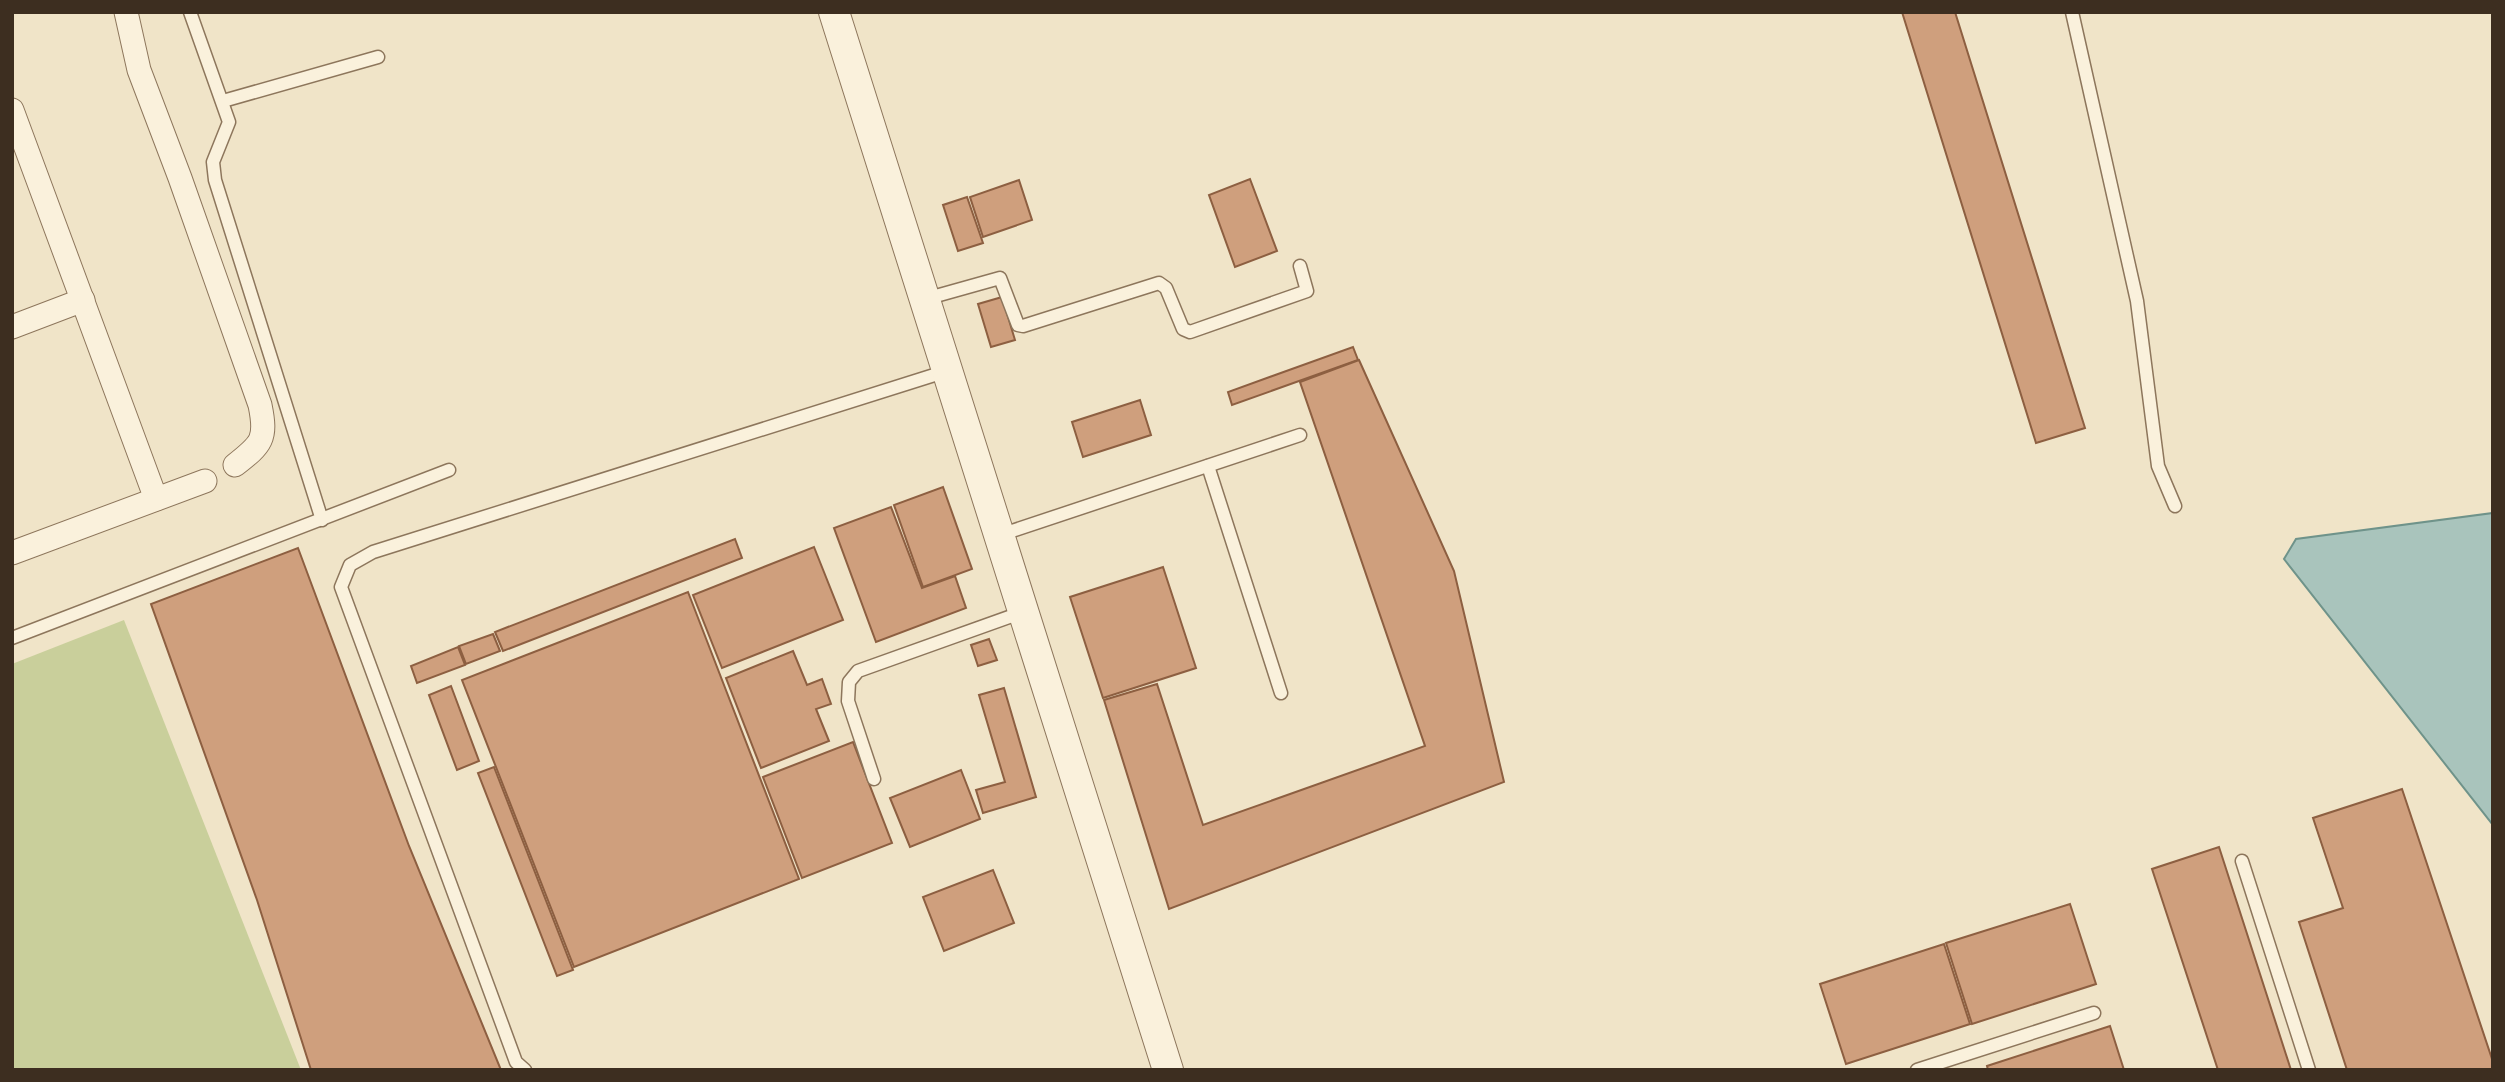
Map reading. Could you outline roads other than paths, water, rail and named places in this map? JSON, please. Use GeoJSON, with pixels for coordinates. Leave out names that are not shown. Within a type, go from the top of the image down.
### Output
{"type":"FeatureCollection","features":[{"type":"Feature","properties":{"kind":"street"},"geometry":{"type":"LineString","coordinates":[[126,12],[139,70],[260,405],[264,425],[258,447],[235,465]]}},
{"type":"Feature","properties":{"kind":"street"},"geometry":{"type":"LineString","coordinates":[[834,12],[1168,1070]]}},
{"type":"Feature","properties":{"kind":"street"},"geometry":{"type":"LineString","coordinates":[[12,110],[156,499]]}},
{"type":"Feature","properties":{"kind":"street"},"geometry":{"type":"LineString","coordinates":[[12,327],[83,300]]}},
{"type":"Feature","properties":{"kind":"street"},"geometry":{"type":"LineString","coordinates":[[12,553],[205,481]]}},
{"type":"Feature","properties":{"kind":"lane"},"geometry":{"type":"LineString","coordinates":[[190,12],[229,122],[213,163],[215,180],[322,520]]}},
{"type":"Feature","properties":{"kind":"lane"},"geometry":{"type":"LineString","coordinates":[[2072,12],[2137,301],[2158,466],[2175,506]]}},
{"type":"Feature","properties":{"kind":"lane"},"geometry":{"type":"LineString","coordinates":[[223,101],[378,57]]}},
{"type":"Feature","properties":{"kind":"lane"},"geometry":{"type":"LineString","coordinates":[[925,299],[1000,278],[1018,325],[1023,326],[1159,283],[1166,288],[1182,329],[1190,332],[1307,291],[1300,267]]}},
{"type":"Feature","properties":{"kind":"lane"},"geometry":{"type":"LineString","coordinates":[[525,1070],[516,1062],[341,587],[350,565],[373,552],[947,371]]}},
{"type":"Feature","properties":{"kind":"lane"},"geometry":{"type":"LineString","coordinates":[[1000,535],[1300,435]]}},
{"type":"Feature","properties":{"kind":"lane"},"geometry":{"type":"LineString","coordinates":[[1208,466],[1281,693]]}},
{"type":"Feature","properties":{"kind":"lane"},"geometry":{"type":"LineString","coordinates":[[12,638],[449,470]]}},
{"type":"Feature","properties":{"kind":"lane"},"geometry":{"type":"LineString","coordinates":[[874,779],[848,701],[849,682],[858,671],[1024,612]]}},
{"type":"Feature","properties":{"kind":"lane"},"geometry":{"type":"LineString","coordinates":[[2242,861],[2309,1070]]}},
{"type":"Feature","properties":{"kind":"lane"},"geometry":{"type":"LineString","coordinates":[[1917,1070],[2094,1013]]}},
{"type":"Feature","properties":{"kind":"water"},"geometry":{"type":"Polygon","coordinates":[[[2493,513],[2493,825],[2284,559],[2296,539],[2493,513]]]}}]}
